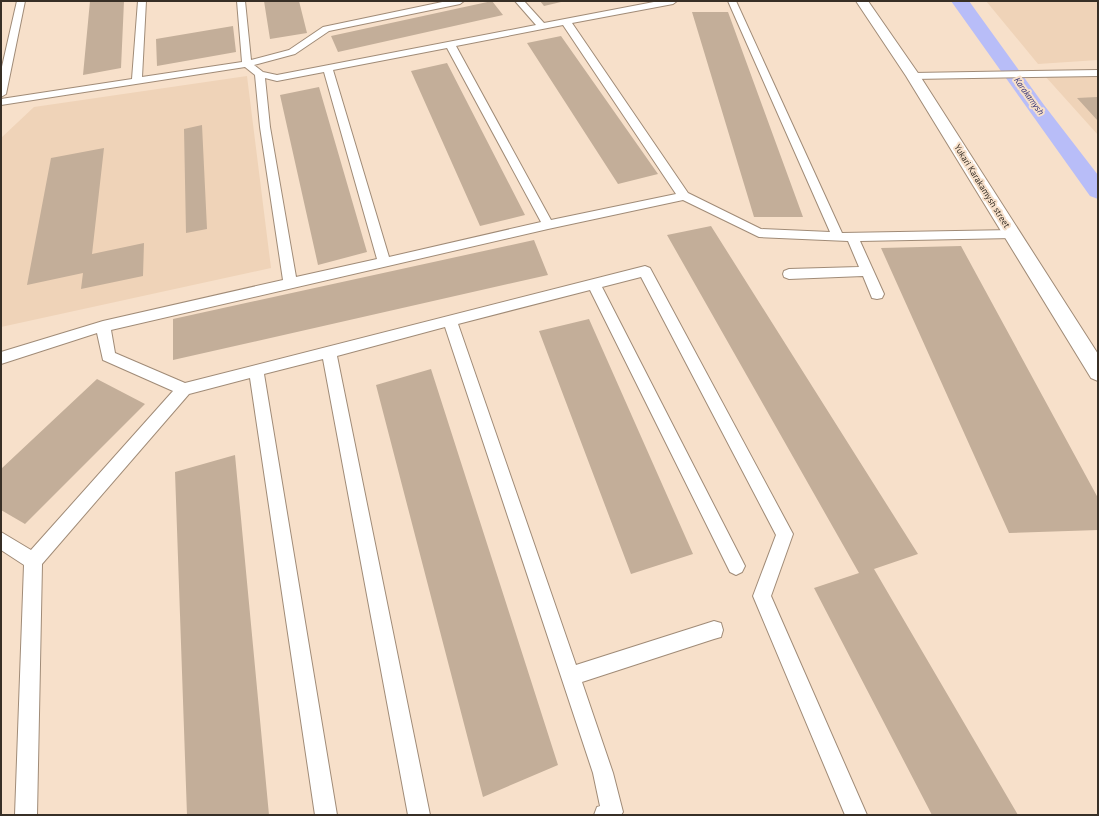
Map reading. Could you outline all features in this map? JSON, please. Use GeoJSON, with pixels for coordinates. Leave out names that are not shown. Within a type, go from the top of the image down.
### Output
{"type":"FeatureCollection","features":[{"type":"Feature","properties":{"kind":"street","name":"Yukari Karakamysh street"},"geometry":{"type":"LineString","coordinates":[[862,1],[913,76],[1098,372]]}},
{"type":"Feature","properties":{"kind":"lane"},"geometry":{"type":"LineString","coordinates":[[1,94],[21,1]]}},
{"type":"Feature","properties":{"kind":"lane"},"geometry":{"type":"LineString","coordinates":[[137,80],[142,1]]}},
{"type":"Feature","properties":{"kind":"lane"},"geometry":{"type":"LineString","coordinates":[[241,1],[247,64],[260,74],[277,78],[673,1]]}},
{"type":"Feature","properties":{"kind":"lane"},"geometry":{"type":"LineString","coordinates":[[1,102],[247,64],[292,52],[326,29],[460,1]]}},
{"type":"Feature","properties":{"kind":"lane"},"geometry":{"type":"LineString","coordinates":[[519,1],[542,26]]}},
{"type":"Feature","properties":{"kind":"lane"},"geometry":{"type":"LineString","coordinates":[[732,1],[838,237]]}},
{"type":"Feature","properties":{"kind":"lane"},"geometry":{"type":"LineString","coordinates":[[566,22],[684,196],[759,234],[838,237],[1013,234]]}},
{"type":"Feature","properties":{"kind":"lane"},"geometry":{"type":"LineString","coordinates":[[450,44],[548,225]]}},
{"type":"Feature","properties":{"kind":"lane"},"geometry":{"type":"LineString","coordinates":[[328,68],[384,262]]}},
{"type":"Feature","properties":{"kind":"lane"},"geometry":{"type":"LineString","coordinates":[[913,76],[1098,72]]}},
{"type":"Feature","properties":{"kind":"lane"},"geometry":{"type":"LineString","coordinates":[[260,74],[271,172],[290,283]]}},
{"type":"Feature","properties":{"kind":"lane"},"geometry":{"type":"LineString","coordinates":[[1,358],[103,326],[548,225],[684,196]]}},
{"type":"Feature","properties":{"kind":"lane"},"geometry":{"type":"LineString","coordinates":[[852,236],[877,294]]}},
{"type":"Feature","properties":{"kind":"lane"},"geometry":{"type":"LineString","coordinates":[[26,815],[33,561],[184,389],[645,271],[785,534],[762,596],[856,815]]}},
{"type":"Feature","properties":{"kind":"lane"},"geometry":{"type":"LineString","coordinates":[[789,274],[867,271]]}},
{"type":"Feature","properties":{"kind":"lane"},"geometry":{"type":"LineString","coordinates":[[594,284],[736,566]]}},
{"type":"Feature","properties":{"kind":"lane"},"geometry":{"type":"LineString","coordinates":[[450,321],[604,773],[610,814]]}},
{"type":"Feature","properties":{"kind":"lane"},"geometry":{"type":"LineString","coordinates":[[103,326],[108,356],[184,389]]}},
{"type":"Feature","properties":{"kind":"lane"},"geometry":{"type":"LineString","coordinates":[[329,352],[419,815]]}},
{"type":"Feature","properties":{"kind":"lane"},"geometry":{"type":"LineString","coordinates":[[256,371],[326,815]]}},
{"type":"Feature","properties":{"kind":"lane"},"geometry":{"type":"LineString","coordinates":[[1,540],[33,561]]}},
{"type":"Feature","properties":{"kind":"lane"},"geometry":{"type":"LineString","coordinates":[[570,676],[714,630]]}},
{"type":"Feature","properties":{"kind":"shaded area"},"geometry":{"type":"Polygon","coordinates":[[[986,1],[1098,1],[1098,60],[1038,64],[986,1]]]}},
{"type":"Feature","properties":{"kind":"shaded area"},"geometry":{"type":"Polygon","coordinates":[[[1098,72],[1098,135],[1045,76],[1098,72]]]}},
{"type":"Feature","properties":{"kind":"shaded area"},"geometry":{"type":"Polygon","coordinates":[[[247,76],[271,268],[1,327],[1,138],[34,107],[247,76]]]}},
{"type":"Feature","properties":{"kind":"building"},"geometry":{"type":"Polygon","coordinates":[[[90,1],[124,1],[121,68],[83,75],[90,1]]]}},
{"type":"Feature","properties":{"kind":"building"},"geometry":{"type":"Polygon","coordinates":[[[264,1],[299,1],[307,33],[270,39],[264,1]]]}},
{"type":"Feature","properties":{"kind":"building"},"geometry":{"type":"Polygon","coordinates":[[[492,1],[503,15],[338,52],[331,36],[492,1]]]}},
{"type":"Feature","properties":{"kind":"building"},"geometry":{"type":"Polygon","coordinates":[[[540,1],[561,1],[561,2],[544,6],[540,1]]]}},
{"type":"Feature","properties":{"kind":"building"},"geometry":{"type":"Polygon","coordinates":[[[692,12],[728,12],[803,217],[754,217],[692,12]]]}},
{"type":"Feature","properties":{"kind":"building"},"geometry":{"type":"Polygon","coordinates":[[[233,26],[236,52],[157,66],[156,39],[233,26]]]}},
{"type":"Feature","properties":{"kind":"building"},"geometry":{"type":"Polygon","coordinates":[[[561,36],[658,174],[618,184],[527,43],[561,36]]]}},
{"type":"Feature","properties":{"kind":"building"},"geometry":{"type":"Polygon","coordinates":[[[447,63],[525,215],[480,226],[411,71],[447,63]]]}},
{"type":"Feature","properties":{"kind":"building"},"geometry":{"type":"Polygon","coordinates":[[[319,87],[367,252],[318,265],[280,95],[319,87]]]}},
{"type":"Feature","properties":{"kind":"building"},"geometry":{"type":"Polygon","coordinates":[[[1077,98],[1098,98],[1098,121],[1077,98]]]}},
{"type":"Feature","properties":{"kind":"building"},"geometry":{"type":"Polygon","coordinates":[[[202,125],[207,229],[186,233],[184,129],[202,125]]]}},
{"type":"Feature","properties":{"kind":"building"},"geometry":{"type":"Polygon","coordinates":[[[104,148],[92,254],[144,243],[143,276],[81,289],[83,273],[27,285],[51,158],[104,148]]]}},
{"type":"Feature","properties":{"kind":"building"},"geometry":{"type":"Polygon","coordinates":[[[711,226],[918,554],[874,569],[1018,815],[932,815],[814,588],[859,573],[667,235],[711,226]]]}},
{"type":"Feature","properties":{"kind":"building"},"geometry":{"type":"Polygon","coordinates":[[[534,240],[548,275],[173,360],[173,319],[534,240]]]}},
{"type":"Feature","properties":{"kind":"building"},"geometry":{"type":"Polygon","coordinates":[[[961,246],[1098,498],[1098,530],[1009,533],[881,248],[961,246]]]}},
{"type":"Feature","properties":{"kind":"building"},"geometry":{"type":"Polygon","coordinates":[[[589,319],[693,554],[631,574],[539,331],[589,319]]]}},
{"type":"Feature","properties":{"kind":"building"},"geometry":{"type":"Polygon","coordinates":[[[431,369],[558,765],[483,797],[376,385],[431,369]]]}},
{"type":"Feature","properties":{"kind":"building"},"geometry":{"type":"Polygon","coordinates":[[[97,379],[145,404],[25,524],[1,510],[1,469],[97,379]]]}},
{"type":"Feature","properties":{"kind":"building"},"geometry":{"type":"Polygon","coordinates":[[[235,455],[269,815],[187,815],[175,472],[235,455]]]}},
{"type":"Feature","properties":{"kind":"waterway","name":"Karakamysh"},"geometry":{"type":"LineString","coordinates":[[960,1],[1098,191]]}}]}
